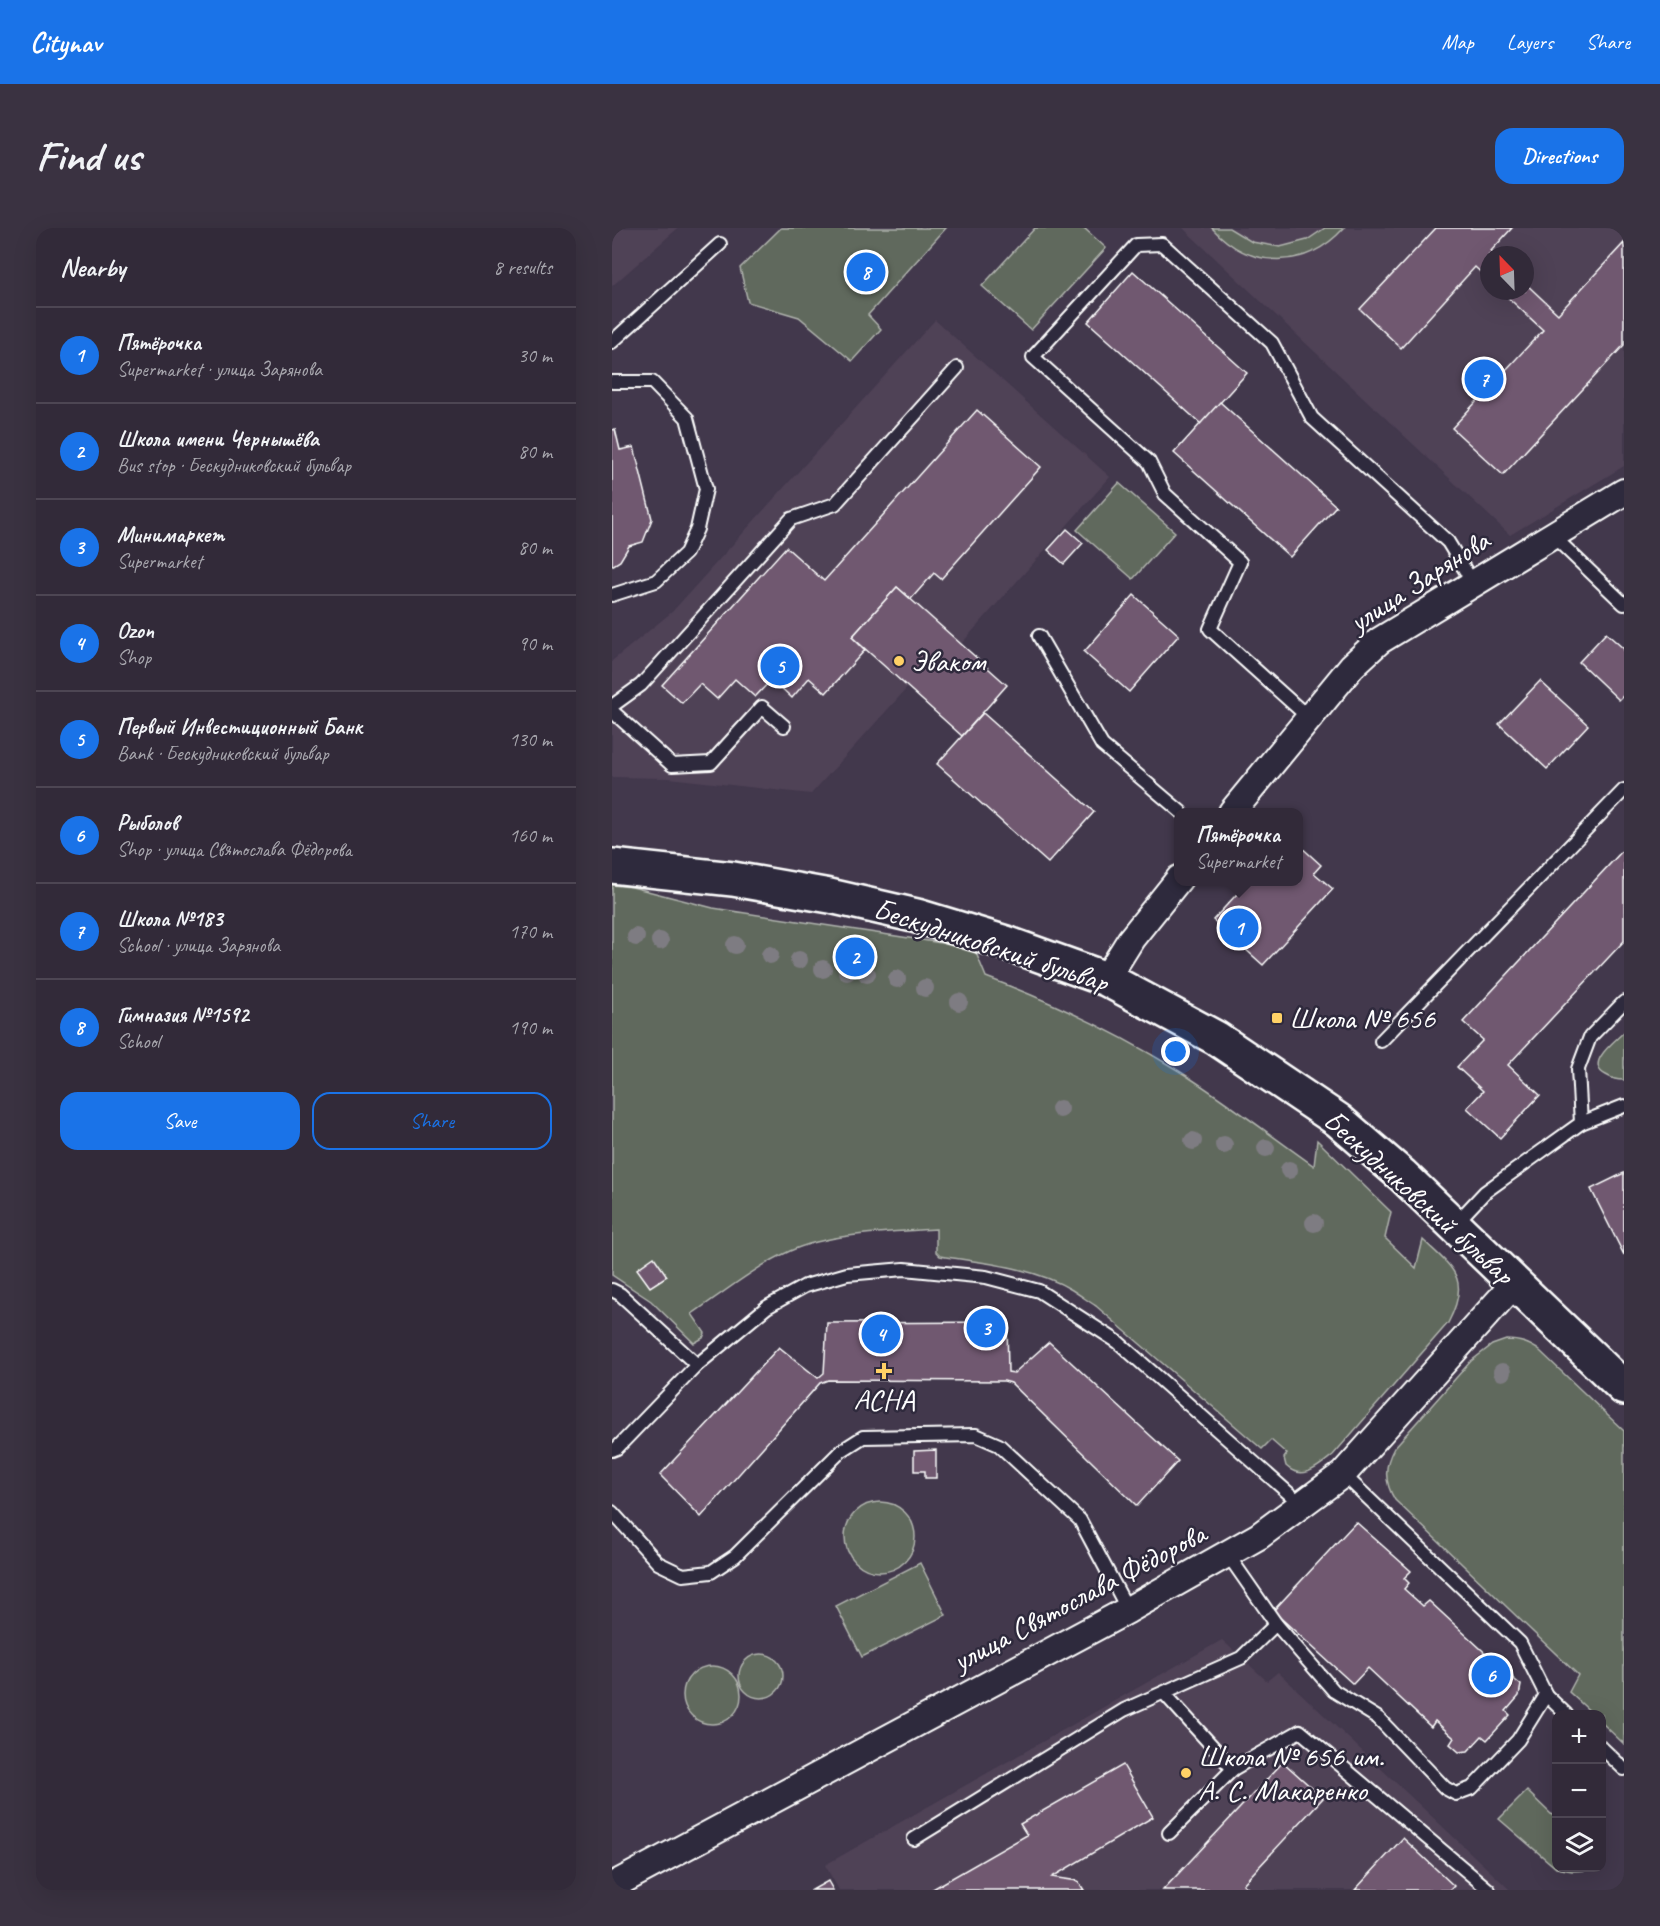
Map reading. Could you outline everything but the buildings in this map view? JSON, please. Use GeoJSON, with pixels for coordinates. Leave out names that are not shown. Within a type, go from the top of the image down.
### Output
{"type":"FeatureCollection","features":[{"type":"Feature","properties":{"kind":"street","name":"улица Зарянова"},"geometry":{"type":"LineString","coordinates":[[1236,808],[1308,717],[1352,666],[1379,641],[1624,492]]}},
{"type":"Feature","properties":{"kind":"street","name":"Бескудниковский бульвар"},"geometry":{"type":"LineString","coordinates":[[612,866],[733,879],[830,896],[908,914],[1006,943],[1106,979],[1216,1038],[1338,1120],[1402,1174],[1624,1388]]}},
{"type":"Feature","properties":{"kind":"street"},"geometry":{"type":"LineString","coordinates":[[1106,979],[1131,939],[1174,885]]}},
{"type":"Feature","properties":{"kind":"street","name":"улица Святослава Фёдорова"},"geometry":{"type":"LineString","coordinates":[[612,1886],[1128,1610],[1259,1536],[1343,1474],[1515,1284]]}},
{"type":"Feature","properties":{"kind":"lane"},"geometry":{"type":"LineString","coordinates":[[1308,717],[1209,628],[1240,562],[1165,494],[1149,462],[1033,357],[1136,245],[1162,243],[1272,343],[1311,418],[1448,542],[1473,583]]}},
{"type":"Feature","properties":{"kind":"lane"},"geometry":{"type":"LineString","coordinates":[[612,342],[720,244]]}},
{"type":"Feature","properties":{"kind":"lane"},"geometry":{"type":"LineString","coordinates":[[612,706],[641,685],[791,519],[835,504],[957,368]]}},
{"type":"Feature","properties":{"kind":"lane"},"geometry":{"type":"LineString","coordinates":[[612,382],[652,382],[687,418],[706,489],[697,529],[686,553],[656,581],[612,595]]}},
{"type":"Feature","properties":{"kind":"lane"},"geometry":{"type":"LineString","coordinates":[[1552,535],[1624,604]]}},
{"type":"Feature","properties":{"kind":"lane"},"geometry":{"type":"LineString","coordinates":[[1039,636],[1102,745],[1174,808]]}},
{"type":"Feature","properties":{"kind":"lane"},"geometry":{"type":"LineString","coordinates":[[612,711],[672,765],[711,763],[762,707],[784,726]]}},
{"type":"Feature","properties":{"kind":"lane"},"geometry":{"type":"LineString","coordinates":[[1381,1041],[1624,790]]}},
{"type":"Feature","properties":{"kind":"lane"},"geometry":{"type":"LineString","coordinates":[[1581,1123],[1578,1069],[1590,1037],[1624,1002]]}},
{"type":"Feature","properties":{"kind":"lane"},"geometry":{"type":"LineString","coordinates":[[1454,1224],[1485,1192],[1581,1123],[1624,1106]]}},
{"type":"Feature","properties":{"kind":"lane"},"geometry":{"type":"LineString","coordinates":[[612,1450],[697,1365],[767,1307],[805,1286],[847,1274],[904,1269],[986,1277],[1039,1291],[1118,1342],[1302,1505]]}},
{"type":"Feature","properties":{"kind":"lane"},"geometry":{"type":"LineString","coordinates":[[612,1290],[620,1294],[697,1365]]}},
{"type":"Feature","properties":{"kind":"lane"},"geometry":{"type":"LineString","coordinates":[[612,1512],[658,1563],[683,1575],[711,1572],[735,1556],[841,1451],[863,1437],[976,1435],[999,1445],[1080,1520],[1128,1610]]}},
{"type":"Feature","properties":{"kind":"lane"},"geometry":{"type":"LineString","coordinates":[[1343,1474],[1520,1643],[1546,1695],[1562,1710]]}},
{"type":"Feature","properties":{"kind":"lane"},"geometry":{"type":"LineString","coordinates":[[1228,1555],[1276,1624],[1334,1691],[1378,1718],[1445,1788],[1456,1794],[1472,1788],[1518,1740],[1546,1695]]}},
{"type":"Feature","properties":{"kind":"lane"},"geometry":{"type":"LineString","coordinates":[[914,1839],[1124,1710],[1241,1658],[1276,1624]]}},
{"type":"Feature","properties":{"kind":"lane"},"geometry":{"type":"LineString","coordinates":[[1164,1693],[1233,1769]]}},
{"type":"Feature","properties":{"kind":"lane"},"geometry":{"type":"LineString","coordinates":[[1169,1833],[1233,1769],[1300,1731],[1489,1890]]}},
{"type":"Feature","properties":{"kind":"lane"},"geometry":{"type":"LineString","coordinates":[[1606,1752],[1624,1769]]}},
{"type":"Feature","properties":{"kind":"shaded area"},"geometry":{"type":"Polygon","coordinates":[[[612,228],[678,228],[612,286],[612,228]]]}},
{"type":"Feature","properties":{"kind":"shaded area"},"geometry":{"type":"Polygon","coordinates":[[[781,228],[946,228],[868,315],[881,329],[852,361],[799,317],[748,302],[740,268],[781,228]]]}},
{"type":"Feature","properties":{"kind":"shaded area"},"geometry":{"type":"Polygon","coordinates":[[[1035,228],[1084,228],[1106,248],[1031,330],[982,286],[1035,228]]]}},
{"type":"Feature","properties":{"kind":"shaded area"},"geometry":{"type":"Polygon","coordinates":[[[1183,228],[1624,228],[1624,466],[1510,535],[1183,228]]]}},
{"type":"Feature","properties":{"kind":"shaded area"},"geometry":{"type":"Polygon","coordinates":[[[1212,228],[1229,228],[1252,242],[1280,247],[1307,240],[1325,228],[1344,228],[1329,242],[1313,252],[1296,258],[1278,260],[1260,258],[1243,252],[1227,242],[1212,228]]]}},
{"type":"Feature","properties":{"kind":"shaded area"},"geometry":{"type":"Polygon","coordinates":[[[935,320],[1110,477],[961,644],[897,587],[852,637],[908,687],[811,794],[669,778],[612,777],[612,661],[672,612],[935,320]]]}},
{"type":"Feature","properties":{"kind":"shaded area"},"geometry":{"type":"Polygon","coordinates":[[[1119,483],[1175,532],[1133,579],[1077,530],[1119,483]]]}},
{"type":"Feature","properties":{"kind":"shaded area"},"geometry":{"type":"Polygon","coordinates":[[[612,885],[632,887],[713,908],[974,948],[986,977],[1085,1020],[1156,1057],[1213,1094],[1314,1166],[1317,1140],[1391,1212],[1385,1238],[1416,1268],[1423,1240],[1451,1267],[1456,1276],[1458,1296],[1448,1323],[1333,1455],[1311,1471],[1299,1473],[1286,1466],[1284,1458],[1287,1454],[1271,1440],[1262,1449],[1096,1306],[1057,1282],[1041,1276],[991,1264],[940,1256],[936,1252],[936,1229],[824,1240],[777,1257],[692,1314],[705,1333],[703,1338],[694,1343],[651,1301],[612,1275],[612,885]]]}},
{"type":"Feature","properties":{"kind":"shaded area"},"geometry":{"type":"Polygon","coordinates":[[[1624,1032],[1624,1080],[1619,1080],[1606,1075],[1598,1065],[1603,1053],[1624,1032]]]}},
{"type":"Feature","properties":{"kind":"shaded area"},"geometry":{"type":"Polygon","coordinates":[[[1506,1340],[1516,1341],[1540,1351],[1624,1431],[1624,1744],[1606,1727],[1606,1710],[1589,1710],[1569,1692],[1578,1675],[1395,1500],[1389,1487],[1387,1468],[1394,1448],[1471,1361],[1492,1345],[1506,1340]]]}},
{"type":"Feature","properties":{"kind":"shaded area"},"geometry":{"type":"Polygon","coordinates":[[[880,1502],[893,1505],[905,1512],[912,1524],[915,1537],[912,1550],[905,1562],[893,1569],[880,1572],[867,1569],[855,1562],[848,1550],[845,1537],[848,1524],[855,1512],[867,1505],[880,1502]]]}},
{"type":"Feature","properties":{"kind":"shaded area"},"geometry":{"type":"Polygon","coordinates":[[[920,1563],[946,1615],[862,1657],[836,1606],[920,1563]]]}},
{"type":"Feature","properties":{"kind":"shaded area","name":"Школа № 656 им. А. С. Макаренко"},"geometry":{"type":"Polygon","coordinates":[[[1222,1640],[1267,1681],[1278,1672],[1510,1890],[839,1890],[825,1865],[1222,1640]]]}},
{"type":"Feature","properties":{"kind":"shaded area"},"geometry":{"type":"Polygon","coordinates":[[[761,1654],[776,1661],[783,1676],[776,1691],[761,1698],[746,1691],[739,1676],[746,1661],[761,1654]]]}},
{"type":"Feature","properties":{"kind":"shaded area"},"geometry":{"type":"Polygon","coordinates":[[[712,1666],[723,1668],[736,1679],[741,1695],[739,1706],[728,1719],[712,1724],[701,1722],[688,1711],[683,1695],[685,1684],[696,1671],[712,1666]]]}},
{"type":"Feature","properties":{"kind":"shaded area"},"geometry":{"type":"Polygon","coordinates":[[[1527,1791],[1552,1814],[1552,1865],[1499,1819],[1527,1791]]]}},
{"type":"Feature","properties":{"kind":"place","name":"Гимназия №1592"},"geometry":{"type":"Point","coordinates":[866,272]}},
{"type":"Feature","properties":{"kind":"place","name":"Школа №183"},"geometry":{"type":"Point","coordinates":[1484,379]}},
{"type":"Feature","properties":{"kind":"place","name":"Эваком"},"geometry":{"type":"Point","coordinates":[899,661]}},
{"type":"Feature","properties":{"kind":"place","name":"Первый Инвестиционный Банк"},"geometry":{"type":"Point","coordinates":[780,666]}},
{"type":"Feature","properties":{"kind":"place","name":"Пятёрочка"},"geometry":{"type":"Point","coordinates":[1239,928]}},
{"type":"Feature","properties":{"kind":"place","name":"Школа имени Чернышёва"},"geometry":{"type":"Point","coordinates":[855,957]}},
{"type":"Feature","properties":{"kind":"place","name":"Школа № 656"},"geometry":{"type":"Point","coordinates":[1277,1018]}},
{"type":"Feature","properties":{"kind":"place","name":"Минимаркет"},"geometry":{"type":"Point","coordinates":[986,1328]}},
{"type":"Feature","properties":{"kind":"place","name":"Ozon"},"geometry":{"type":"Point","coordinates":[881,1334]}},
{"type":"Feature","properties":{"kind":"place","name":"АСНА"},"geometry":{"type":"Point","coordinates":[884,1371]}},
{"type":"Feature","properties":{"kind":"place","name":"Рыболов"},"geometry":{"type":"Point","coordinates":[1491,1675]}},
{"type":"Feature","properties":{"kind":"place","name":"Школа № 656 им. А. С. Макаренко"},"geometry":{"type":"Point","coordinates":[1186,1773]}}]}
